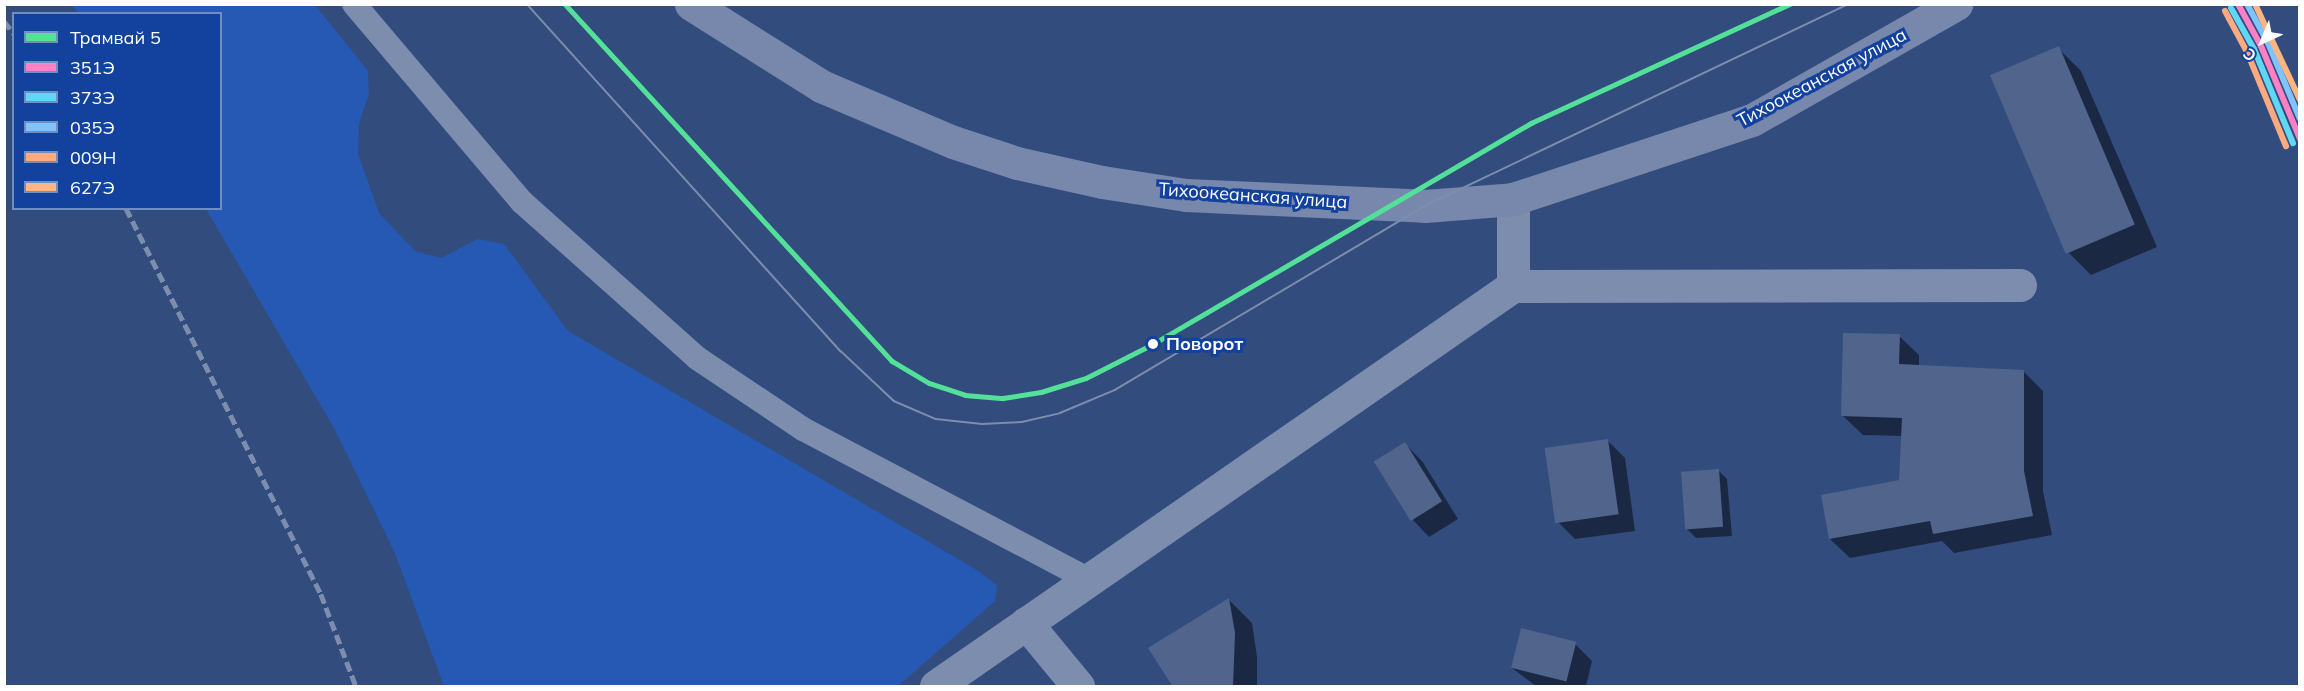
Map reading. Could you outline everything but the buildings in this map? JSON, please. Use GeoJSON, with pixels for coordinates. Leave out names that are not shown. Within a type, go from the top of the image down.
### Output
{"type":"FeatureCollection","features":[{"type":"Feature","properties":{"kind":"main road","name":"Тихоокеанская улица"},"geometry":{"type":"LineString","coordinates":[[691,4],[821,86],[953,142],[1017,163],[1101,182],[1186,195],[1425,206],[1513,199],[1752,120],[1956,4]]}},
{"type":"Feature","properties":{"kind":"street"},"geometry":{"type":"LineString","coordinates":[[1513,199],[1513,286]]}},
{"type":"Feature","properties":{"kind":"street"},"geometry":{"type":"LineString","coordinates":[[936,687],[1513,286],[2020,285]]}},
{"type":"Feature","properties":{"kind":"street"},"geometry":{"type":"LineString","coordinates":[[1026,623],[1078,687]]}},
{"type":"Feature","properties":{"kind":"lane"},"geometry":{"type":"LineString","coordinates":[[354,4],[522,202],[697,358],[803,429],[1089,580]]}},
{"type":"Feature","properties":{"kind":"shaded area"},"geometry":{"type":"Polygon","coordinates":[[[72,5],[315,5],[368,71],[369,94],[359,123],[358,154],[379,213],[415,251],[441,258],[478,239],[504,244],[568,331],[977,570],[997,585],[995,601],[898,686],[444,686],[394,551],[334,428],[207,210],[222,210],[222,12],[77,12],[72,5]]]}},
{"type":"Feature","properties":{"kind":"tram line"},"geometry":{"type":"LineString","coordinates":[[527,4],[841,351],[894,401],[936,419],[982,424],[1022,422],[1060,413],[1115,390],[1425,206],[1848,4]]}},
{"type":"Feature","properties":{"kind":"tram line","name":"5"},"geometry":{"type":"LineString","coordinates":[[565,4],[892,361],[929,383],[965,395],[1003,398],[1041,392],[1086,378],[1153,344],[1531,123],[1790,4]]}},
{"type":"Feature","properties":{"kind":"railway"},"geometry":{"type":"LineString","coordinates":[[4,21],[12,31]]}},
{"type":"Feature","properties":{"kind":"railway"},"geometry":{"type":"LineString","coordinates":[[127,210],[321,594],[356,686]]}},
{"type":"Feature","properties":{"kind":"transit line","name":"351Э"},"geometry":{"type":"LineString","coordinates":[[2238,4],[2261,46],[2300,139]]}},
{"type":"Feature","properties":{"kind":"transit line","name":"035Э"},"geometry":{"type":"LineString","coordinates":[[2247,4],[2268,43],[2300,119]]}},
{"type":"Feature","properties":{"kind":"transit line","name":"627Э"},"geometry":{"type":"LineString","coordinates":[[2255,4],[2300,100]]}},
{"type":"Feature","properties":{"kind":"transit line","name":"373Э"},"geometry":{"type":"LineString","coordinates":[[2231,8],[2254,49],[2293,143]]}},
{"type":"Feature","properties":{"kind":"transit line","name":"009Н"},"geometry":{"type":"LineString","coordinates":[[2225,11],[2247,52],[2286,146]]}},
{"type":"Feature","properties":{"kind":"place","name":"Поворот"},"geometry":{"type":"Point","coordinates":[1153,344]}}]}
